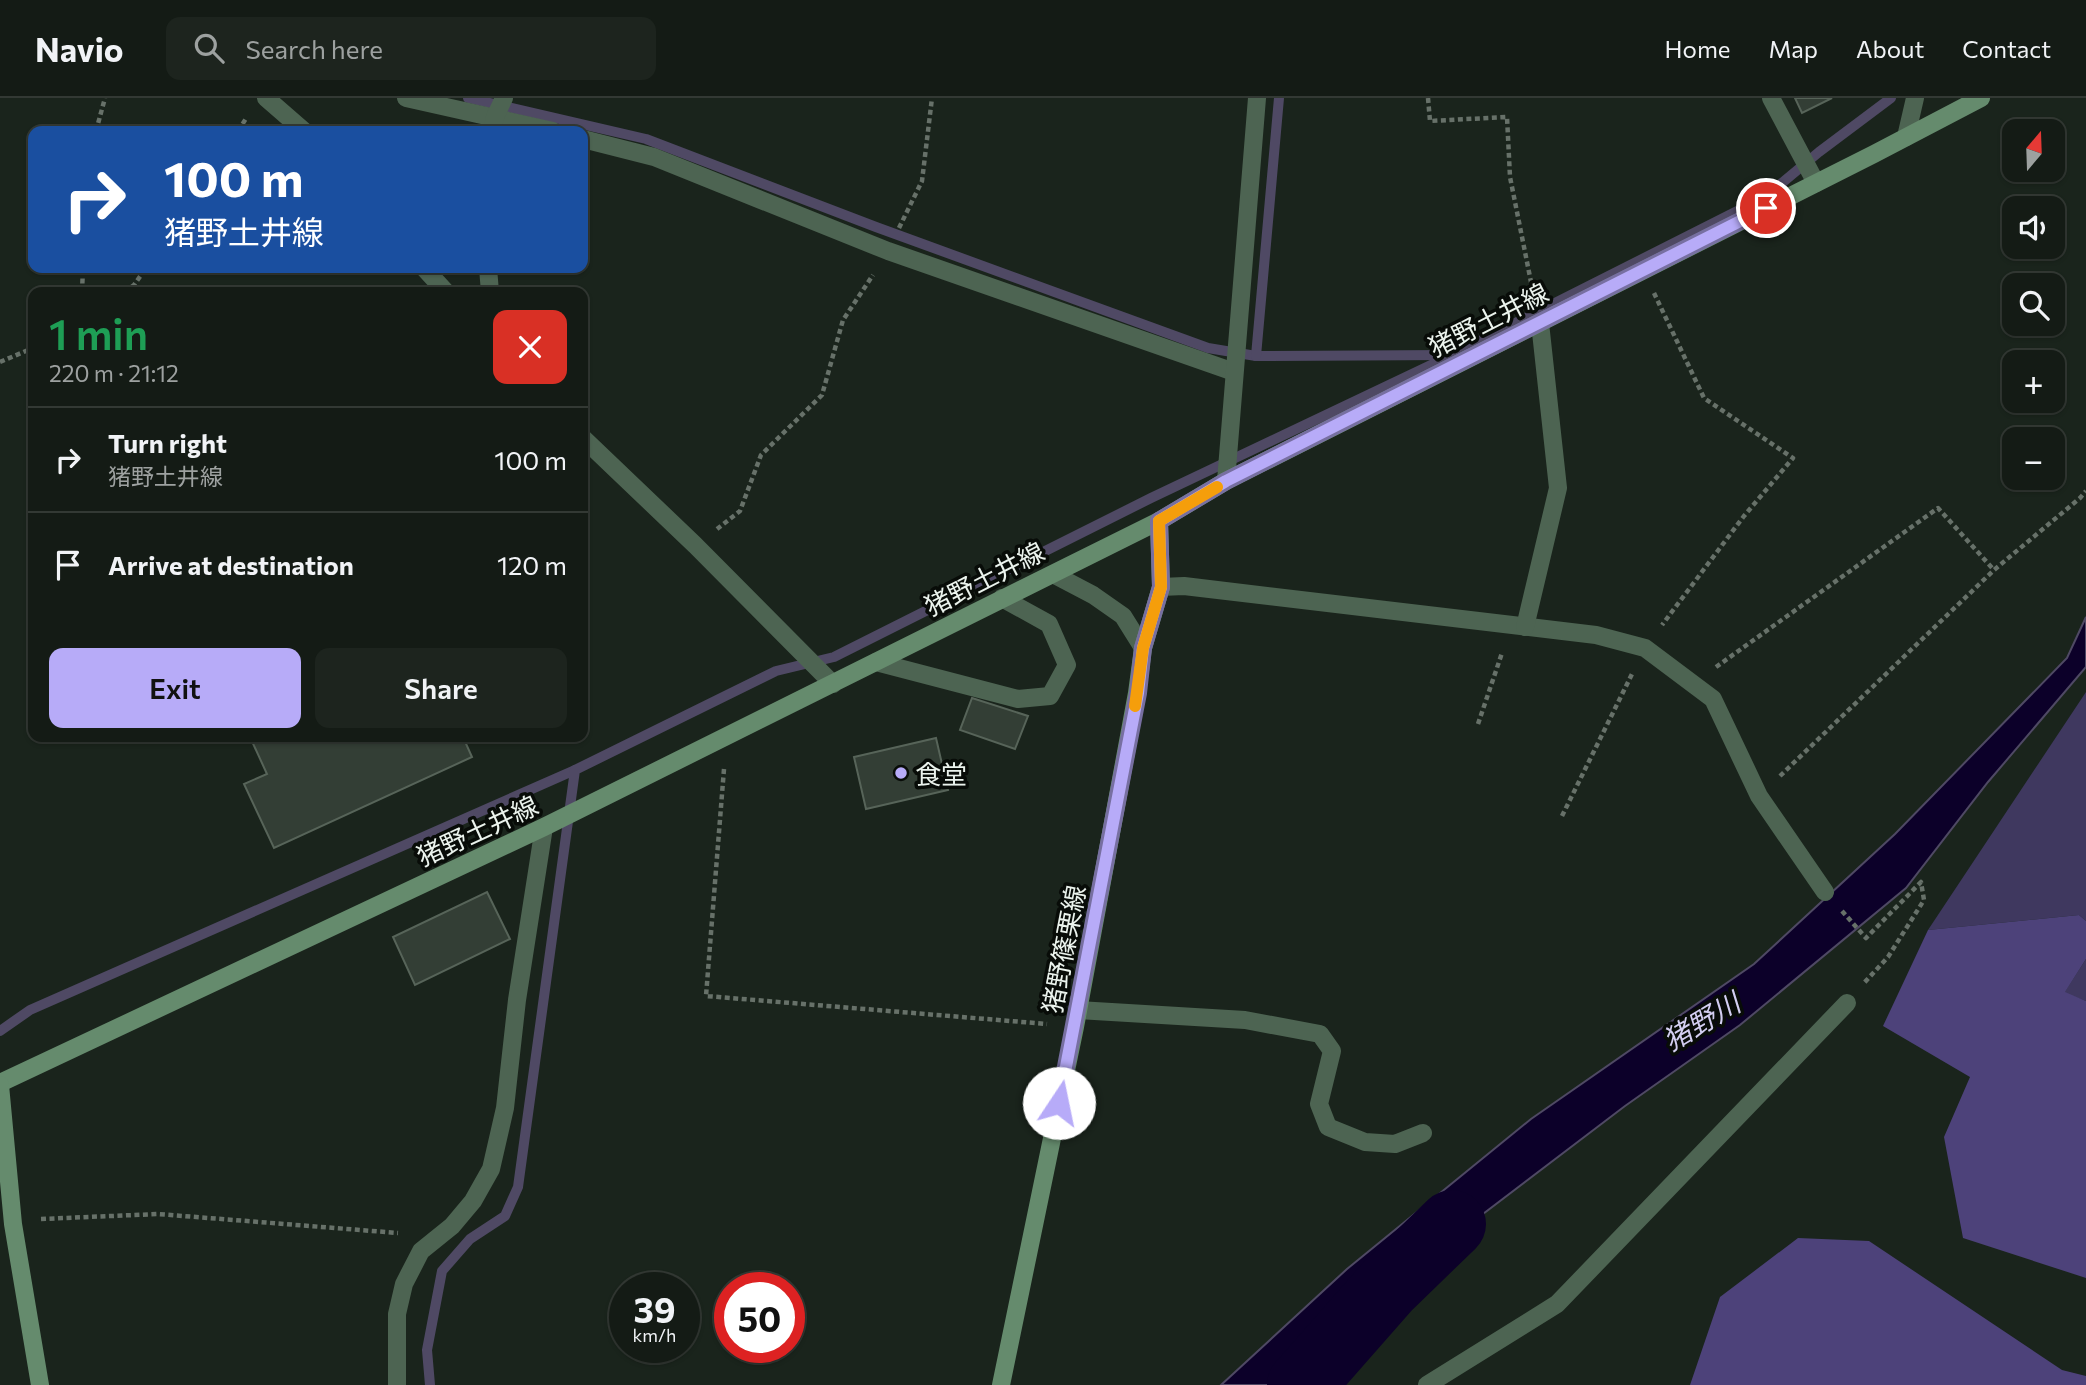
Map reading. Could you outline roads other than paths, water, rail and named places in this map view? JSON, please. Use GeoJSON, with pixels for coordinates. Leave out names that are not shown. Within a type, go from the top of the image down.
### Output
{"type":"FeatureCollection","features":[{"type":"Feature","properties":{"kind":"main road","name":"猪野土井線"},"geometry":{"type":"LineString","coordinates":[[0,1084],[544,827],[727,737],[1159,521],[1226,481],[1981,98]]}},
{"type":"Feature","properties":{"kind":"main road","name":"猪野篠栗線"},"geometry":{"type":"LineString","coordinates":[[1001,1385],[1076,1018],[1138,693],[1143,648],[1161,587],[1159,521]]}},
{"type":"Feature","properties":{"kind":"main road"},"geometry":{"type":"LineString","coordinates":[[0,1084],[13,1224],[40,1385]]}},
{"type":"Feature","properties":{"kind":"street"},"geometry":{"type":"LineString","coordinates":[[266,98],[298,126]]}},
{"type":"Feature","properties":{"kind":"street"},"geometry":{"type":"LineString","coordinates":[[406,98],[494,124],[504,98]]}},
{"type":"Feature","properties":{"kind":"street"},"geometry":{"type":"LineString","coordinates":[[1226,481],[1257,98]]}},
{"type":"Feature","properties":{"kind":"street"},"geometry":{"type":"LineString","coordinates":[[1771,98],[1816,183]]}},
{"type":"Feature","properties":{"kind":"street"},"geometry":{"type":"LineString","coordinates":[[1906,137],[1915,98]]}},
{"type":"Feature","properties":{"kind":"street"},"geometry":{"type":"LineString","coordinates":[[588,140],[654,157],[888,251],[1234,372]]}},
{"type":"Feature","properties":{"kind":"street"},"geometry":{"type":"LineString","coordinates":[[429,273],[441,287]]}},
{"type":"Feature","properties":{"kind":"street"},"geometry":{"type":"LineString","coordinates":[[1518,626],[1558,488],[1539,323]]}},
{"type":"Feature","properties":{"kind":"street"},"geometry":{"type":"LineString","coordinates":[[588,443],[695,545],[833,684]]}},
{"type":"Feature","properties":{"kind":"street"},"geometry":{"type":"LineString","coordinates":[[1053,573],[1093,594],[1122,616],[1143,648]]}},
{"type":"Feature","properties":{"kind":"street"},"geometry":{"type":"LineString","coordinates":[[1161,587],[1184,586],[1596,635],[1645,648],[1713,699],[1759,796],[1825,892]]}},
{"type":"Feature","properties":{"kind":"street"},"geometry":{"type":"LineString","coordinates":[[876,662],[1018,699],[1050,696],[1067,665],[1049,624],[1002,598]]}},
{"type":"Feature","properties":{"kind":"street"},"geometry":{"type":"LineString","coordinates":[[397,1385],[397,1314],[404,1284],[421,1251],[452,1226],[473,1201],[491,1169],[505,1108],[517,1000],[544,827]]}},
{"type":"Feature","properties":{"kind":"street"},"geometry":{"type":"LineString","coordinates":[[1427,1385],[1557,1304],[1847,1003]]}},
{"type":"Feature","properties":{"kind":"street"},"geometry":{"type":"LineString","coordinates":[[1076,1018],[1245,1020],[1320,1034],[1332,1051],[1319,1104],[1328,1127],[1365,1142],[1395,1144],[1423,1133]]}},
{"type":"Feature","properties":{"kind":"water"},"geometry":{"type":"Polygon","coordinates":[[[2086,617],[2086,667],[1988,782],[1906,888],[1740,1025],[1625,1106],[1387,1287],[1301,1385],[1221,1385],[1347,1269],[1531,1119],[1754,964],[1895,834],[2067,658],[2086,617]]]}},
{"type":"Feature","properties":{"kind":"waterway"},"geometry":{"type":"LineString","coordinates":[[468,98],[646,139],[876,227],[1208,348],[1256,356],[1449,355]]}},
{"type":"Feature","properties":{"kind":"waterway"},"geometry":{"type":"LineString","coordinates":[[1256,356],[1279,98]]}},
{"type":"Feature","properties":{"kind":"waterway"},"geometry":{"type":"LineString","coordinates":[[430,1385],[427,1350],[442,1271],[470,1239],[505,1216],[518,1187],[575,770],[776,671],[834,657],[1151,498],[1452,355],[1765,197],[1891,98]]}},
{"type":"Feature","properties":{"kind":"waterway"},"geometry":{"type":"LineString","coordinates":[[0,1031],[30,1010],[575,770]]}},
{"type":"Feature","properties":{"kind":"waterway","name":"猪野川"},"geometry":{"type":"LineString","coordinates":[[1301,1385],[1387,1287],[1452,1224]]}},
{"type":"Feature","properties":{"kind":"place","name":"食堂"},"geometry":{"type":"Point","coordinates":[901,773]}}]}
